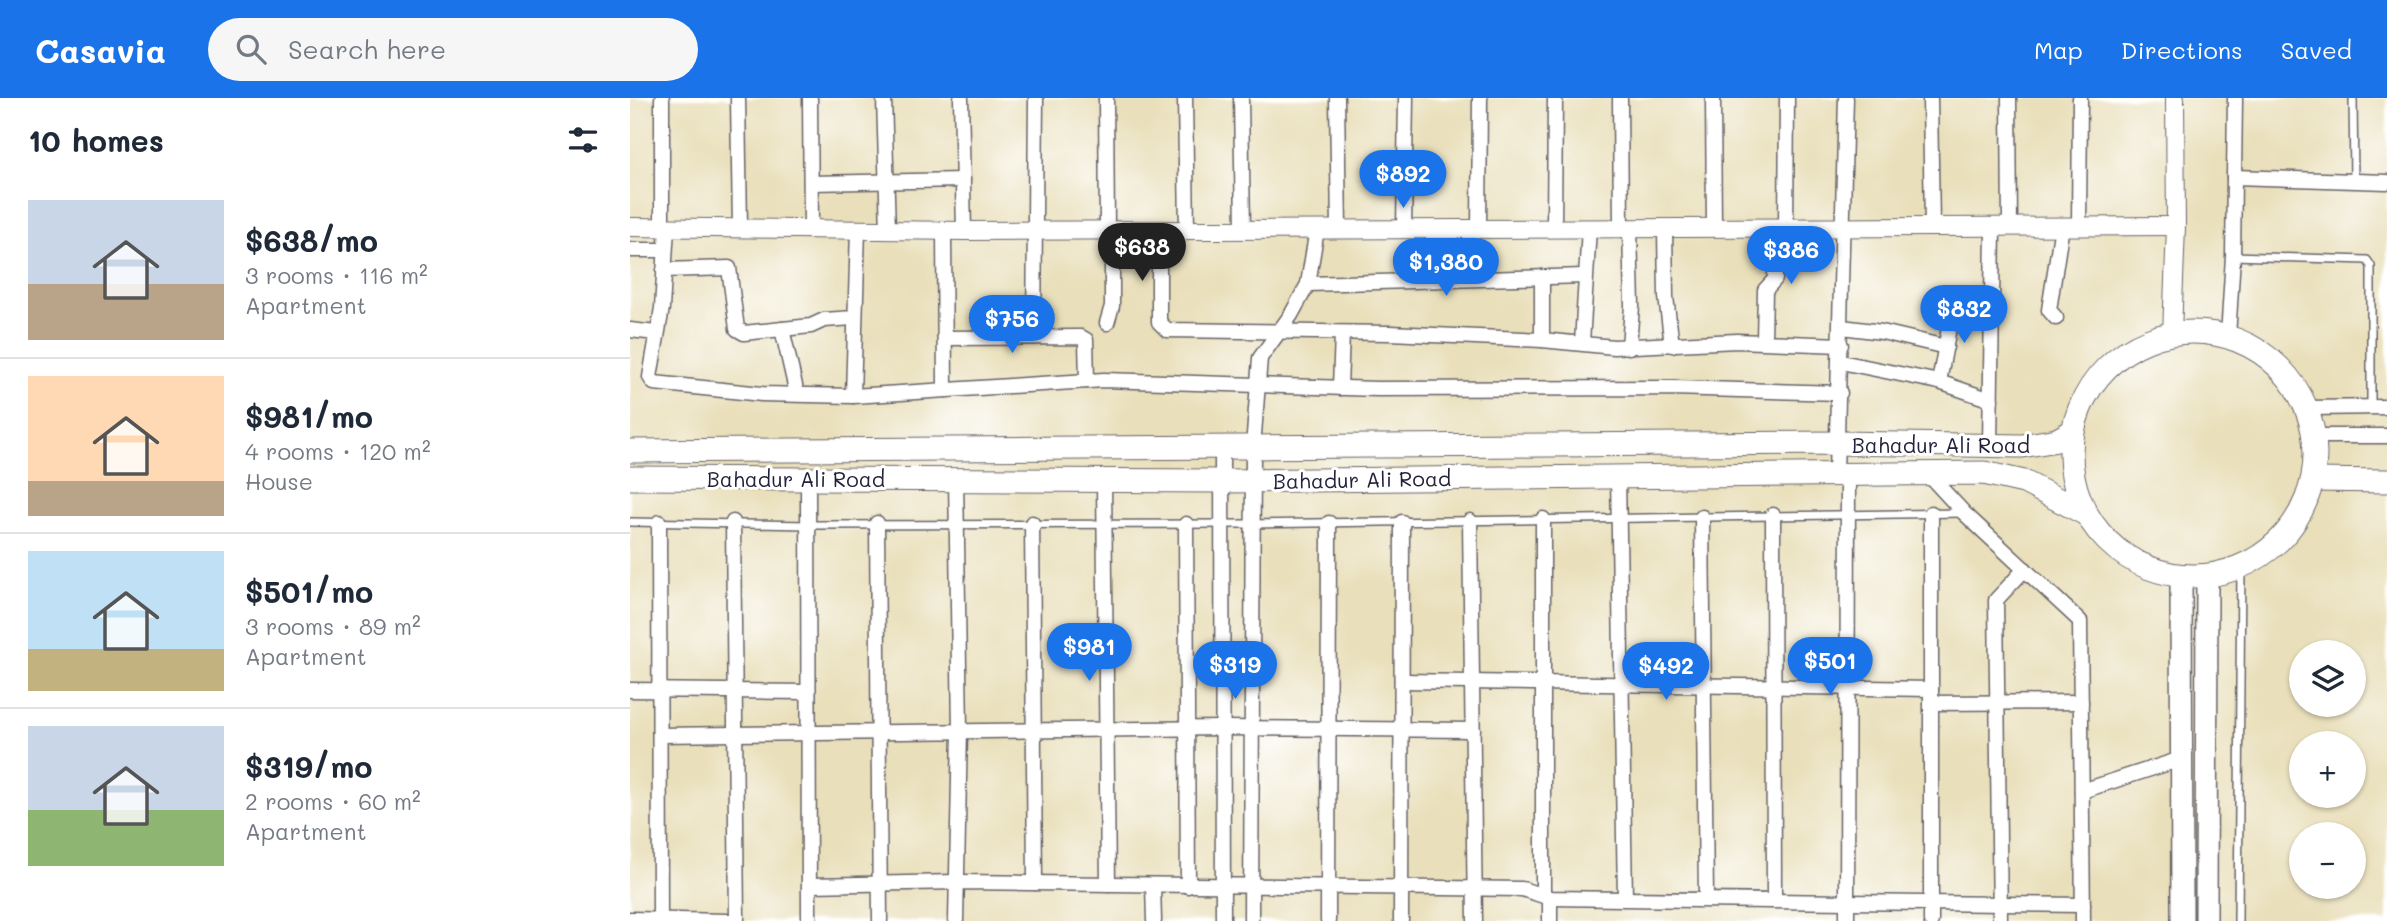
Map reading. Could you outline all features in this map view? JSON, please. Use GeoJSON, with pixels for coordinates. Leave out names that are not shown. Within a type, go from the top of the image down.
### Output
{"type":"FeatureCollection","features":[{"type":"Feature","properties":{"kind":"main road"},"geometry":{"type":"LineString","coordinates":[[2200,333],[2228,337],[2253,348],[2276,364],[2288,377],[2307,408],[2315,436],[2313,480],[2302,512],[2287,533],[2270,550],[2241,567],[2207,576],[2181,576],[2133,561],[2106,540],[2086,514],[2072,473],[2073,430],[2084,400],[2102,373],[2134,348],[2172,334],[2200,333]]}},
{"type":"Feature","properties":{"kind":"main road","name":"Bahadur Ali Road"},"geometry":{"type":"LineString","coordinates":[[630,451],[1839,443],[1990,446],[2040,445],[2073,430]]}},
{"type":"Feature","properties":{"kind":"main road","name":"Bahadur Ali Road"},"geometry":{"type":"LineString","coordinates":[[630,478],[1253,481],[1984,473],[2009,477],[2047,491],[2086,514]]}},
{"type":"Feature","properties":{"kind":"main road"},"geometry":{"type":"LineString","coordinates":[[2313,480],[2387,481]]}},
{"type":"Feature","properties":{"kind":"main road"},"geometry":{"type":"LineString","coordinates":[[2181,576],[2182,921]]}},
{"type":"Feature","properties":{"kind":"main road"},"geometry":{"type":"LineString","coordinates":[[2206,921],[2207,576]]}},
{"type":"Feature","properties":{"kind":"street"},"geometry":{"type":"LineString","coordinates":[[662,98],[665,250],[662,308],[650,377],[654,383],[853,396],[1087,381],[1163,380],[1257,387],[1660,388],[1840,393]]}},
{"type":"Feature","properties":{"kind":"street"},"geometry":{"type":"LineString","coordinates":[[738,98],[740,228]]}},
{"type":"Feature","properties":{"kind":"street"},"geometry":{"type":"LineString","coordinates":[[810,98],[811,229]]}},
{"type":"Feature","properties":{"kind":"street"},"geometry":{"type":"LineString","coordinates":[[884,98],[888,230]]}},
{"type":"Feature","properties":{"kind":"street"},"geometry":{"type":"LineString","coordinates":[[961,98],[964,231]]}},
{"type":"Feature","properties":{"kind":"street"},"geometry":{"type":"LineString","coordinates":[[1034,337],[1036,98]]}},
{"type":"Feature","properties":{"kind":"street"},"geometry":{"type":"LineString","coordinates":[[1106,98],[1112,306],[1107,323]]}},
{"type":"Feature","properties":{"kind":"street"},"geometry":{"type":"LineString","coordinates":[[1185,98],[1187,230]]}},
{"type":"Feature","properties":{"kind":"street"},"geometry":{"type":"LineString","coordinates":[[1241,98],[1243,230]]}},
{"type":"Feature","properties":{"kind":"street"},"geometry":{"type":"LineString","coordinates":[[1337,98],[1339,229]]}},
{"type":"Feature","properties":{"kind":"street"},"geometry":{"type":"LineString","coordinates":[[1404,229],[1406,98]]}},
{"type":"Feature","properties":{"kind":"street"},"geometry":{"type":"LineString","coordinates":[[1479,229],[1480,98]]}},
{"type":"Feature","properties":{"kind":"street"},"geometry":{"type":"LineString","coordinates":[[1554,228],[1555,98]]}},
{"type":"Feature","properties":{"kind":"street"},"geometry":{"type":"LineString","coordinates":[[1620,98],[1625,228],[1632,306],[1629,347]]}},
{"type":"Feature","properties":{"kind":"street"},"geometry":{"type":"LineString","coordinates":[[1713,98],[1714,228]]}},
{"type":"Feature","properties":{"kind":"street"},"geometry":{"type":"LineString","coordinates":[[1764,341],[1765,290],[1775,279],[1781,228],[1787,98]]}},
{"type":"Feature","properties":{"kind":"street"},"geometry":{"type":"LineString","coordinates":[[1846,98],[1839,443],[1849,514],[1847,921]]}},
{"type":"Feature","properties":{"kind":"street"},"geometry":{"type":"LineString","coordinates":[[1930,98],[1931,227]]}},
{"type":"Feature","properties":{"kind":"street"},"geometry":{"type":"LineString","coordinates":[[1990,446],[2009,98]]}},
{"type":"Feature","properties":{"kind":"street"},"geometry":{"type":"LineString","coordinates":[[2056,318],[2049,310],[2071,226],[2080,98]]}},
{"type":"Feature","properties":{"kind":"street"},"geometry":{"type":"LineString","coordinates":[[2172,334],[2176,226],[2175,98]]}},
{"type":"Feature","properties":{"kind":"street"},"geometry":{"type":"LineString","coordinates":[[2228,337],[2233,256],[2235,98]]}},
{"type":"Feature","properties":{"kind":"street"},"geometry":{"type":"LineString","coordinates":[[2234,177],[2387,182]]}},
{"type":"Feature","properties":{"kind":"street"},"geometry":{"type":"LineString","coordinates":[[811,183],[963,180]]}},
{"type":"Feature","properties":{"kind":"street"},"geometry":{"type":"LineString","coordinates":[[630,227],[964,231],[2176,226]]}},
{"type":"Feature","properties":{"kind":"street"},"geometry":{"type":"LineString","coordinates":[[1581,343],[1589,228]]}},
{"type":"Feature","properties":{"kind":"street"},"geometry":{"type":"LineString","coordinates":[[1665,228],[1666,297],[1672,345]]}},
{"type":"Feature","properties":{"kind":"street"},"geometry":{"type":"LineString","coordinates":[[853,396],[858,229]]}},
{"type":"Feature","properties":{"kind":"street"},"geometry":{"type":"LineString","coordinates":[[1251,921],[1253,447],[1257,387],[1260,358],[1308,284],[1317,229]]}},
{"type":"Feature","properties":{"kind":"street"},"geometry":{"type":"LineString","coordinates":[[1158,230],[1159,322],[1162,327],[1542,340],[1629,347],[1764,341],[1841,345]]}},
{"type":"Feature","properties":{"kind":"street"},"geometry":{"type":"LineString","coordinates":[[944,231],[945,390]]}},
{"type":"Feature","properties":{"kind":"street"},"geometry":{"type":"LineString","coordinates":[[630,250],[665,250]]}},
{"type":"Feature","properties":{"kind":"street"},"geometry":{"type":"LineString","coordinates":[[664,270],[729,268],[740,332],[811,326],[824,320],[854,318]]}},
{"type":"Feature","properties":{"kind":"street"},"geometry":{"type":"LineString","coordinates":[[1308,284],[1374,285],[1585,276]]}},
{"type":"Feature","properties":{"kind":"street"},"geometry":{"type":"LineString","coordinates":[[1542,277],[1542,340]]}},
{"type":"Feature","properties":{"kind":"street"},"geometry":{"type":"LineString","coordinates":[[1939,382],[1954,301]]}},
{"type":"Feature","properties":{"kind":"street"},"geometry":{"type":"LineString","coordinates":[[1842,327],[1882,332],[1946,347]]}},
{"type":"Feature","properties":{"kind":"street"},"geometry":{"type":"LineString","coordinates":[[782,329],[797,394]]}},
{"type":"Feature","properties":{"kind":"street"},"geometry":{"type":"LineString","coordinates":[[630,330],[656,333]]}},
{"type":"Feature","properties":{"kind":"street"},"geometry":{"type":"LineString","coordinates":[[1340,388],[1342,333]]}},
{"type":"Feature","properties":{"kind":"street"},"geometry":{"type":"LineString","coordinates":[[944,338],[1084,338],[1087,381]]}},
{"type":"Feature","properties":{"kind":"street"},"geometry":{"type":"LineString","coordinates":[[1841,362],[1939,382],[1991,400]]}},
{"type":"Feature","properties":{"kind":"street"},"geometry":{"type":"LineString","coordinates":[[2307,408],[2387,407]]}},
{"type":"Feature","properties":{"kind":"street"},"geometry":{"type":"LineString","coordinates":[[2315,436],[2387,436]]}},
{"type":"Feature","properties":{"kind":"street"},"geometry":{"type":"LineString","coordinates":[[1222,448],[1223,921]]}},
{"type":"Feature","properties":{"kind":"street"},"geometry":{"type":"LineString","coordinates":[[1926,472],[1964,513],[2080,621],[2083,921]]}},
{"type":"Feature","properties":{"kind":"street"},"geometry":{"type":"LineString","coordinates":[[1618,475],[1625,898]]}},
{"type":"Feature","properties":{"kind":"street"},"geometry":{"type":"LineString","coordinates":[[808,478],[809,921]]}},
{"type":"Feature","properties":{"kind":"street"},"geometry":{"type":"LineString","coordinates":[[956,479],[960,730],[956,921]]}},
{"type":"Feature","properties":{"kind":"street"},"geometry":{"type":"LineString","coordinates":[[1104,481],[1108,884]]}},
{"type":"Feature","properties":{"kind":"street"},"geometry":{"type":"LineString","coordinates":[[1931,513],[1931,921]]}},
{"type":"Feature","properties":{"kind":"street"},"geometry":{"type":"LineString","coordinates":[[1773,516],[1774,899]]}},
{"type":"Feature","properties":{"kind":"street"},"geometry":{"type":"LineString","coordinates":[[1702,517],[1706,899]]}},
{"type":"Feature","properties":{"kind":"street"},"geometry":{"type":"LineString","coordinates":[[1543,519],[1543,683],[1547,897],[1550,921]]}},
{"type":"Feature","properties":{"kind":"street"},"geometry":{"type":"LineString","coordinates":[[1470,521],[1475,921]]}},
{"type":"Feature","properties":{"kind":"street"},"geometry":{"type":"LineString","coordinates":[[659,522],[660,920]]}},
{"type":"Feature","properties":{"kind":"street"},"geometry":{"type":"LineString","coordinates":[[733,522],[737,921]]}},
{"type":"Feature","properties":{"kind":"street"},"geometry":{"type":"LineString","coordinates":[[1401,921],[1402,522]]}},
{"type":"Feature","properties":{"kind":"street"},"geometry":{"type":"LineString","coordinates":[[877,523],[880,921]]}},
{"type":"Feature","properties":{"kind":"street"},"geometry":{"type":"LineString","coordinates":[[1032,523],[1035,883]]}},
{"type":"Feature","properties":{"kind":"street"},"geometry":{"type":"LineString","coordinates":[[1328,921],[1329,523]]}},
{"type":"Feature","properties":{"kind":"street"},"geometry":{"type":"LineString","coordinates":[[1186,524],[1188,886]]}},
{"type":"Feature","properties":{"kind":"street"},"geometry":{"type":"LineString","coordinates":[[2000,921],[1996,600],[2025,569]]}},
{"type":"Feature","properties":{"kind":"street"},"geometry":{"type":"LineString","coordinates":[[1402,681],[1848,688],[1997,703],[2081,702]]}},
{"type":"Feature","properties":{"kind":"street"},"geometry":{"type":"LineString","coordinates":[[630,690],[735,689],[808,692]]}},
{"type":"Feature","properties":{"kind":"street"},"geometry":{"type":"LineString","coordinates":[[660,736],[810,731],[1402,727],[1473,730]]}},
{"type":"Feature","properties":{"kind":"street"},"geometry":{"type":"LineString","coordinates":[[2082,791],[2181,759]]}},
{"type":"Feature","properties":{"kind":"street"},"geometry":{"type":"LineString","coordinates":[[810,885],[957,882],[1522,889],[1547,897],[2083,905]]}},
{"type":"Feature","properties":{"kind":"street"},"geometry":{"type":"LineString","coordinates":[[1153,886],[1154,921]]}},
{"type":"Feature","properties":{"kind":"street"},"geometry":{"type":"LineString","coordinates":[[630,919],[727,921]]}},
{"type":"Feature","properties":{"kind":"lane"},"geometry":{"type":"LineString","coordinates":[[2353,98],[2354,181]]}},
{"type":"Feature","properties":{"kind":"lane"},"geometry":{"type":"LineString","coordinates":[[2233,256],[2367,260],[2371,266],[2371,407]]}},
{"type":"Feature","properties":{"kind":"lane"},"geometry":{"type":"LineString","coordinates":[[630,522],[808,525],[1253,524],[1964,513]]}},
{"type":"Feature","properties":{"kind":"lane"},"geometry":{"type":"LineString","coordinates":[[2238,921],[2241,567]]}}]}
